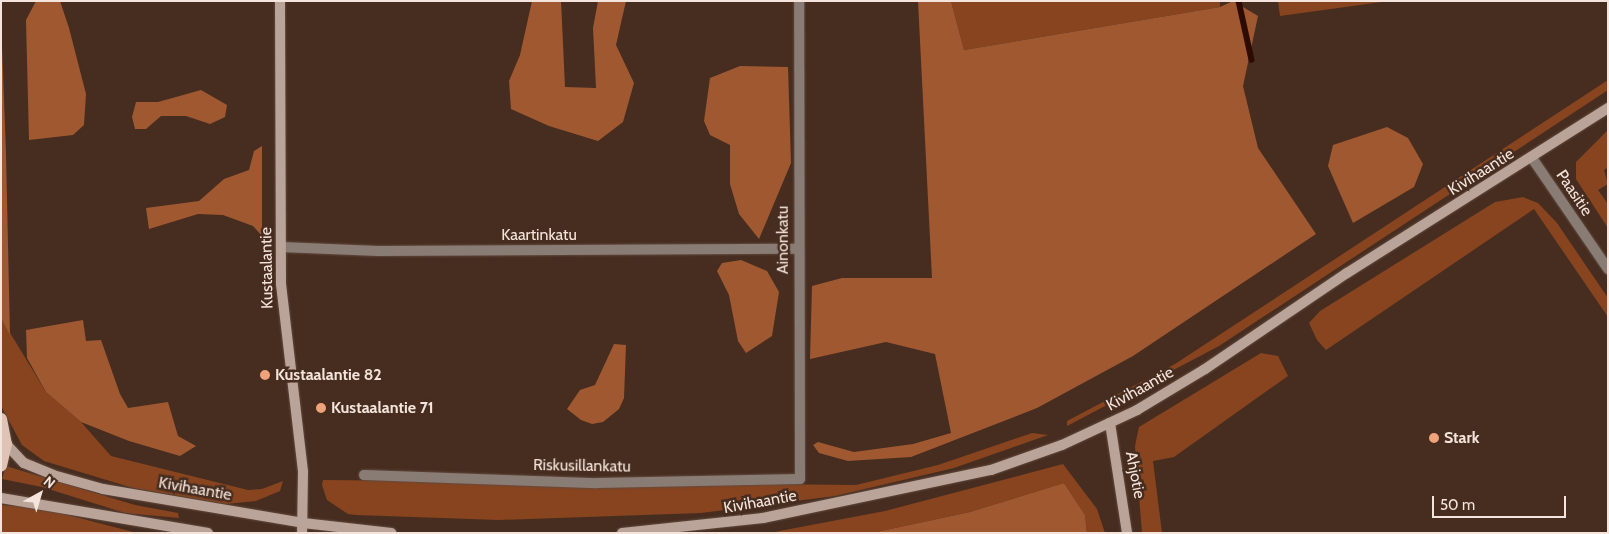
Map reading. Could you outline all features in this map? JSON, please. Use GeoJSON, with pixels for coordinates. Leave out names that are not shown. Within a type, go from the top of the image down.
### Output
{"type":"FeatureCollection","features":[{"type":"Feature","properties":{"kind":"main road","name":"Kustaalantie"},"geometry":{"type":"LineString","coordinates":[[280,1],[283,312],[303,472],[302,528]]}},
{"type":"Feature","properties":{"kind":"main road","name":"Kivihaantie"},"geometry":{"type":"LineString","coordinates":[[622,533],[763,518],[991,470],[1044,453],[1110,423],[1205,369],[1346,273],[1532,158],[1608,108]]}},
{"type":"Feature","properties":{"kind":"main road"},"geometry":{"type":"LineString","coordinates":[[1,419],[6,444],[1,465]]}},
{"type":"Feature","properties":{"kind":"main road","name":"Ahjotie"},"geometry":{"type":"LineString","coordinates":[[1110,423],[1127,533]]}},
{"type":"Feature","properties":{"kind":"main road","name":"Kivihaantie"},"geometry":{"type":"LineString","coordinates":[[6,444],[24,463],[53,475],[103,489],[302,528],[391,533]]}},
{"type":"Feature","properties":{"kind":"main road"},"geometry":{"type":"LineString","coordinates":[[1,498],[208,533]]}},
{"type":"Feature","properties":{"kind":"street","name":"Ainonkatu"},"geometry":{"type":"LineString","coordinates":[[799,1],[798,249],[800,479]]}},
{"type":"Feature","properties":{"kind":"street","name":"Paasitie"},"geometry":{"type":"LineString","coordinates":[[1532,158],[1608,269]]}},
{"type":"Feature","properties":{"kind":"street","name":"Kaartinkatu"},"geometry":{"type":"LineString","coordinates":[[281,247],[378,251],[798,249]]}},
{"type":"Feature","properties":{"kind":"street","name":"Riskusillankatu"},"geometry":{"type":"LineString","coordinates":[[364,475],[597,483],[800,479]]}},
{"type":"Feature","properties":{"kind":"shaded area"},"geometry":{"type":"Polygon","coordinates":[[[36,1],[60,1],[86,94],[84,125],[73,135],[29,140],[26,20],[36,1]]]}},
{"type":"Feature","properties":{"kind":"shaded area"},"geometry":{"type":"Polygon","coordinates":[[[532,1],[561,1],[565,87],[596,88],[593,28],[598,1],[626,1],[616,45],[634,83],[623,122],[598,141],[549,126],[511,109],[509,81],[520,55],[532,1]]]}},
{"type":"Feature","properties":{"kind":"shaded area"},"geometry":{"type":"Polygon","coordinates":[[[918,1],[951,1],[964,50],[1220,7],[1233,1],[1258,16],[1243,86],[1258,148],[1316,234],[1133,356],[1037,408],[911,457],[848,461],[819,453],[813,445],[818,442],[854,452],[913,444],[951,433],[935,354],[886,342],[810,359],[812,286],[842,278],[932,278],[918,1]]]}},
{"type":"Feature","properties":{"kind":"shaded area"},"geometry":{"type":"Polygon","coordinates":[[[951,1],[1220,1],[1220,7],[964,50],[951,1]]]}},
{"type":"Feature","properties":{"kind":"shaded area"},"geometry":{"type":"Polygon","coordinates":[[[1278,1],[1389,1],[1280,16],[1278,1]]]}},
{"type":"Feature","properties":{"kind":"shaded area"},"geometry":{"type":"Polygon","coordinates":[[[1,19],[6,154],[10,335],[1,318],[1,19]]]}},
{"type":"Feature","properties":{"kind":"shaded area"},"geometry":{"type":"Polygon","coordinates":[[[740,66],[788,67],[791,163],[759,239],[739,214],[730,184],[730,145],[710,135],[704,121],[710,78],[740,66]]]}},
{"type":"Feature","properties":{"kind":"shaded area"},"geometry":{"type":"Polygon","coordinates":[[[1608,80],[1608,90],[1219,346],[1067,426],[1067,421],[1175,364],[1608,80]]]}},
{"type":"Feature","properties":{"kind":"shaded area"},"geometry":{"type":"Polygon","coordinates":[[[201,90],[227,105],[225,117],[210,124],[186,116],[161,116],[146,129],[135,129],[132,117],[136,102],[158,102],[201,90]]]}},
{"type":"Feature","properties":{"kind":"shaded area"},"geometry":{"type":"Polygon","coordinates":[[[1387,127],[1408,138],[1423,164],[1414,187],[1353,223],[1328,166],[1333,145],[1387,127]]]}},
{"type":"Feature","properties":{"kind":"shaded area"},"geometry":{"type":"Polygon","coordinates":[[[1608,130],[1608,167],[1604,170],[1608,184],[1598,190],[1608,204],[1608,228],[1576,179],[1576,162],[1608,130]]]}},
{"type":"Feature","properties":{"kind":"shaded area"},"geometry":{"type":"Polygon","coordinates":[[[262,146],[262,236],[253,226],[223,215],[198,214],[149,229],[146,208],[199,201],[224,179],[249,170],[254,151],[262,146]]]}},
{"type":"Feature","properties":{"kind":"shaded area"},"geometry":{"type":"Polygon","coordinates":[[[1523,197],[1538,203],[1557,223],[1608,298],[1608,317],[1534,209],[1326,350],[1317,340],[1309,323],[1320,311],[1495,202],[1523,197]]]}},
{"type":"Feature","properties":{"kind":"shaded area"},"geometry":{"type":"Polygon","coordinates":[[[741,260],[767,271],[779,292],[772,336],[746,353],[738,341],[729,295],[717,271],[722,263],[741,260]]]}},
{"type":"Feature","properties":{"kind":"shaded area"},"geometry":{"type":"Polygon","coordinates":[[[1,318],[46,392],[81,422],[111,456],[248,490],[262,489],[283,481],[280,491],[256,501],[226,504],[133,488],[44,461],[22,445],[1,406],[1,318]]]}},
{"type":"Feature","properties":{"kind":"shaded area"},"geometry":{"type":"Polygon","coordinates":[[[83,320],[86,341],[101,340],[120,394],[128,408],[168,402],[178,436],[196,446],[180,456],[129,441],[81,422],[46,392],[27,358],[26,330],[83,320]]]}},
{"type":"Feature","properties":{"kind":"shaded area"},"geometry":{"type":"Polygon","coordinates":[[[614,344],[626,345],[624,398],[619,409],[603,422],[592,424],[581,420],[567,409],[580,390],[595,385],[614,344]]]}},
{"type":"Feature","properties":{"kind":"shaded area"},"geometry":{"type":"Polygon","coordinates":[[[1261,353],[1278,356],[1288,376],[1174,457],[1153,461],[1162,533],[1142,533],[1135,446],[1139,427],[1261,353]]]}},
{"type":"Feature","properties":{"kind":"shaded area"},"geometry":{"type":"Polygon","coordinates":[[[1032,433],[1048,435],[954,468],[835,496],[701,513],[499,520],[356,515],[348,514],[327,500],[322,485],[323,480],[856,485],[938,465],[1032,433]]]}},
{"type":"Feature","properties":{"kind":"shaded area"},"geometry":{"type":"Polygon","coordinates":[[[1063,464],[1097,509],[1105,533],[1087,533],[1085,515],[1064,483],[970,512],[872,533],[769,533],[885,511],[1063,464]]]}},
{"type":"Feature","properties":{"kind":"shaded area"},"geometry":{"type":"Polygon","coordinates":[[[6,466],[135,505],[178,513],[179,518],[125,513],[42,487],[2,479],[6,466]]]}},
{"type":"Feature","properties":{"kind":"shaded area"},"geometry":{"type":"Polygon","coordinates":[[[1064,483],[1085,515],[1087,533],[872,533],[970,512],[1064,483]]]}},
{"type":"Feature","properties":{"kind":"shaded area"},"geometry":{"type":"Polygon","coordinates":[[[1,505],[41,508],[137,533],[1,533],[1,505]]]}},
{"type":"Feature","properties":{"kind":"waterway"},"geometry":{"type":"LineString","coordinates":[[1239,1],[1252,60]]}},
{"type":"Feature","properties":{"kind":"place","name":"Kustaalantie 82"},"geometry":{"type":"Point","coordinates":[265,375]}},
{"type":"Feature","properties":{"kind":"place","name":"Kustaalantie 71"},"geometry":{"type":"Point","coordinates":[321,408]}},
{"type":"Feature","properties":{"kind":"place","name":"Stark"},"geometry":{"type":"Point","coordinates":[1434,438]}}]}
